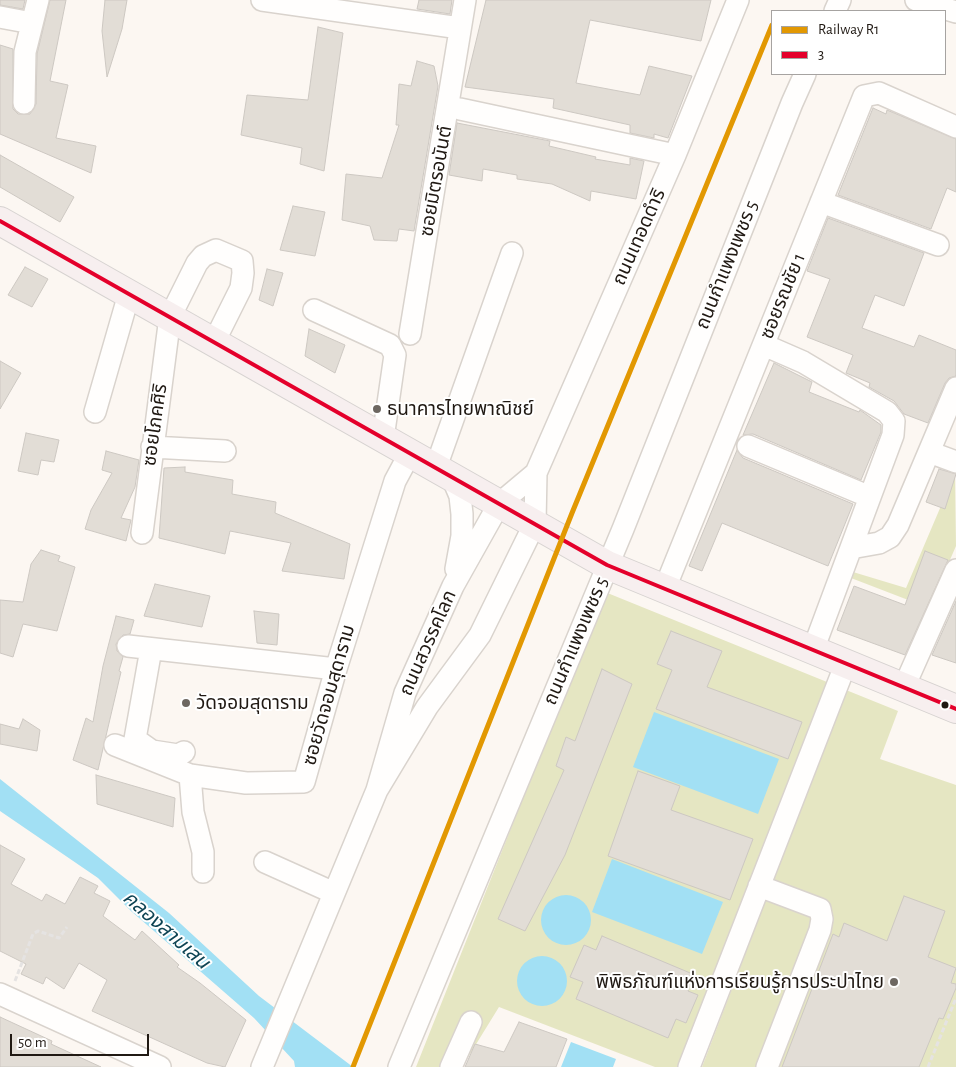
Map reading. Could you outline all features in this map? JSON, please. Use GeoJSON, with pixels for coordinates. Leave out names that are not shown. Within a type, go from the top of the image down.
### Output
{"type":"FeatureCollection","features":[{"type":"Feature","properties":{"kind":"main road"},"geometry":{"type":"LineString","coordinates":[[0,221],[608,565],[956,709]]}},
{"type":"Feature","properties":{"kind":"street"},"geometry":{"type":"LineString","coordinates":[[24,103],[25,52],[38,0]]}},
{"type":"Feature","properties":{"kind":"street"},"geometry":{"type":"LineString","coordinates":[[262,0],[460,28]]}},
{"type":"Feature","properties":{"kind":"street","name":"ซอยมิตรอนันต์"},"geometry":{"type":"LineString","coordinates":[[410,334],[465,0]]}},
{"type":"Feature","properties":{"kind":"street","name":"ถนนเทอดดำริ"},"geometry":{"type":"LineString","coordinates":[[536,523],[536,473],[675,155],[738,0]]}},
{"type":"Feature","properties":{"kind":"street"},"geometry":{"type":"LineString","coordinates":[[916,0],[956,12]]}},
{"type":"Feature","properties":{"kind":"street"},"geometry":{"type":"LineString","coordinates":[[0,17],[32,23]]}},
{"type":"Feature","properties":{"kind":"street","name":"ถนนกำแพงเพชร 5"},"geometry":{"type":"LineString","coordinates":[[399,1067],[608,565],[805,75]]}},
{"type":"Feature","properties":{"kind":"street","name":"ซอยรณชัย 1"},"geometry":{"type":"LineString","coordinates":[[665,588],[864,96],[879,93],[956,127]]}},
{"type":"Feature","properties":{"kind":"street"},"geometry":{"type":"LineString","coordinates":[[460,109],[675,155]]}},
{"type":"Feature","properties":{"kind":"street"},"geometry":{"type":"LineString","coordinates":[[820,202],[938,244]]}},
{"type":"Feature","properties":{"kind":"street","name":"ซอยโภคศิริ"},"geometry":{"type":"LineString","coordinates":[[142,533],[170,317],[197,263],[203,256],[216,250],[242,261],[242,288],[214,342]]}},
{"type":"Feature","properties":{"kind":"street"},"geometry":{"type":"LineString","coordinates":[[453,586],[462,536],[462,514],[460,496],[444,472],[512,253]]}},
{"type":"Feature","properties":{"kind":"street"},"geometry":{"type":"LineString","coordinates":[[94,412],[129,294]]}},
{"type":"Feature","properties":{"kind":"street"},"geometry":{"type":"LineString","coordinates":[[314,310],[390,345],[395,355],[382,438]]}},
{"type":"Feature","properties":{"kind":"street"},"geometry":{"type":"LineString","coordinates":[[764,345],[811,367],[887,412],[894,421],[893,435],[813,650]]}},
{"type":"Feature","properties":{"kind":"street"},"geometry":{"type":"LineString","coordinates":[[851,548],[879,544],[890,537],[898,525],[956,388]]}},
{"type":"Feature","properties":{"kind":"street"},"geometry":{"type":"LineString","coordinates":[[748,446],[870,497]]}},
{"type":"Feature","properties":{"kind":"street"},"geometry":{"type":"LineString","coordinates":[[152,447],[225,451]]}},
{"type":"Feature","properties":{"kind":"street"},"geometry":{"type":"LineString","coordinates":[[929,452],[956,462]]}},
{"type":"Feature","properties":{"kind":"street","name":"ซอยวัดจอมสุดาราม"},"geometry":{"type":"LineString","coordinates":[[115,745],[190,775],[246,783],[304,782],[336,668],[395,481],[410,453]]}},
{"type":"Feature","properties":{"kind":"street","name":"ถนนเทอดดำริ"},"geometry":{"type":"LineString","coordinates":[[499,504],[536,473]]}},
{"type":"Feature","properties":{"kind":"street","name":"ถนนสวรรคโลก"},"geometry":{"type":"LineString","coordinates":[[262,1067],[377,790],[405,693],[453,586],[499,504]]}},
{"type":"Feature","properties":{"kind":"street","name":"ถนนสวรรคโลก"},"geometry":{"type":"LineString","coordinates":[[377,790],[427,707],[480,635],[536,523]]}},
{"type":"Feature","properties":{"kind":"street"},"geometry":{"type":"LineString","coordinates":[[904,688],[956,570]]}},
{"type":"Feature","properties":{"kind":"street"},"geometry":{"type":"LineString","coordinates":[[128,646],[336,668]]}},
{"type":"Feature","properties":{"kind":"street"},"geometry":{"type":"LineString","coordinates":[[151,649],[135,738],[152,751],[178,755],[184,752]]}},
{"type":"Feature","properties":{"kind":"street"},"geometry":{"type":"LineString","coordinates":[[689,1067],[846,663]]}},
{"type":"Feature","properties":{"kind":"street"},"geometry":{"type":"LineString","coordinates":[[190,775],[193,812],[203,852],[203,872]]}},
{"type":"Feature","properties":{"kind":"street"},"geometry":{"type":"LineString","coordinates":[[265,862],[334,894]]}},
{"type":"Feature","properties":{"kind":"street"},"geometry":{"type":"LineString","coordinates":[[759,886],[820,909],[822,919],[820,930],[766,1067]]}},
{"type":"Feature","properties":{"kind":"street"},"geometry":{"type":"LineString","coordinates":[[4,996],[160,1067]]}},
{"type":"Feature","properties":{"kind":"street"},"geometry":{"type":"LineString","coordinates":[[451,1067],[471,1022]]}},
{"type":"Feature","properties":{"kind":"path"},"geometry":{"type":"LineString","coordinates":[[4,996],[33,934],[38,931],[59,938],[67,927]]}},
{"type":"Feature","properties":{"kind":"path"},"geometry":{"type":"LineString","coordinates":[[928,1067],[956,998]]}},
{"type":"Feature","properties":{"kind":"green space"},"geometry":{"type":"Polygon","coordinates":[[[955,473],[956,546],[929,608],[851,578],[853,572],[906,588],[955,473]]]}},
{"type":"Feature","properties":{"kind":"green space"},"geometry":{"type":"Polygon","coordinates":[[[605,592],[827,682],[679,1067],[655,1067],[499,1007],[462,1067],[416,1067],[605,592]]]}},
{"type":"Feature","properties":{"kind":"green space"},"geometry":{"type":"Polygon","coordinates":[[[846,690],[898,711],[880,759],[956,785],[956,1067],[702,1067],[846,690]]]}},
{"type":"Feature","properties":{"kind":"water"},"geometry":{"type":"Polygon","coordinates":[[[654,712],[779,759],[758,814],[633,767],[654,712]]]}},
{"type":"Feature","properties":{"kind":"water","name":"คลองสามเสน"},"geometry":{"type":"Polygon","coordinates":[[[0,779],[169,913],[259,996],[353,1067],[295,1067],[294,1061],[254,1018],[131,911],[98,878],[0,811],[0,779]]]}},
{"type":"Feature","properties":{"kind":"water"},"geometry":{"type":"Polygon","coordinates":[[[612,859],[723,902],[702,954],[592,912],[612,859]]]}},
{"type":"Feature","properties":{"kind":"water"},"geometry":{"type":"Polygon","coordinates":[[[561,895],[571,895],[584,902],[591,915],[591,925],[584,938],[571,945],[561,945],[552,941],[545,934],[541,925],[541,915],[545,906],[552,899],[561,895]]]}},
{"type":"Feature","properties":{"kind":"water"},"geometry":{"type":"Polygon","coordinates":[[[537,956],[547,956],[560,963],[567,976],[567,986],[560,999],[547,1006],[537,1006],[528,1002],[521,995],[517,986],[517,976],[521,967],[528,960],[537,956]]]}},
{"type":"Feature","properties":{"kind":"water"},"geometry":{"type":"Polygon","coordinates":[[[571,1042],[616,1059],[613,1067],[561,1067],[571,1042]]]}},
{"type":"Feature","properties":{"kind":"building"},"geometry":{"type":"Polygon","coordinates":[[[0,0],[25,0],[23,9],[0,5],[0,0]]]}},
{"type":"Feature","properties":{"kind":"building"},"geometry":{"type":"Polygon","coordinates":[[[50,0],[66,0],[50,81],[68,85],[56,138],[96,146],[91,173],[0,134],[0,45],[13,49],[13,109],[18,114],[30,114],[36,104],[37,54],[50,0]]]}},
{"type":"Feature","properties":{"kind":"building"},"geometry":{"type":"Polygon","coordinates":[[[105,0],[127,0],[122,29],[107,77],[102,31],[105,0]]]}},
{"type":"Feature","properties":{"kind":"building"},"geometry":{"type":"Polygon","coordinates":[[[419,0],[452,0],[450,14],[417,9],[419,0]]]}},
{"type":"Feature","properties":{"kind":"building"},"geometry":{"type":"Polygon","coordinates":[[[486,0],[711,0],[701,41],[590,20],[576,83],[640,95],[649,66],[692,76],[668,138],[654,134],[654,138],[630,133],[630,125],[553,108],[554,99],[465,87],[486,0]]]}},
{"type":"Feature","properties":{"kind":"building"},"geometry":{"type":"Polygon","coordinates":[[[318,27],[343,33],[324,171],[300,164],[302,148],[241,135],[247,95],[308,100],[318,27]]]}},
{"type":"Feature","properties":{"kind":"building"},"geometry":{"type":"Polygon","coordinates":[[[417,61],[434,66],[438,86],[414,231],[399,229],[397,241],[374,240],[370,226],[342,220],[346,174],[382,178],[399,125],[396,125],[399,84],[411,86],[417,61]]]}},
{"type":"Feature","properties":{"kind":"building"},"geometry":{"type":"Polygon","coordinates":[[[873,108],[886,114],[887,110],[956,139],[956,192],[947,188],[931,229],[838,195],[873,108]]]}},
{"type":"Feature","properties":{"kind":"building"},"geometry":{"type":"Polygon","coordinates":[[[457,123],[550,141],[549,146],[596,157],[595,159],[630,165],[630,158],[644,161],[636,199],[591,191],[590,201],[552,184],[517,179],[517,175],[483,169],[482,181],[449,175],[457,123]]]}},
{"type":"Feature","properties":{"kind":"building"},"geometry":{"type":"Polygon","coordinates":[[[0,155],[74,197],[60,222],[0,187],[0,155]]]}},
{"type":"Feature","properties":{"kind":"building"},"geometry":{"type":"Polygon","coordinates":[[[293,206],[325,212],[315,256],[280,250],[293,206]]]}},
{"type":"Feature","properties":{"kind":"building"},"geometry":{"type":"Polygon","coordinates":[[[828,218],[924,253],[904,306],[875,295],[862,328],[914,347],[919,335],[956,350],[956,376],[949,378],[945,383],[928,423],[904,414],[894,401],[869,387],[870,383],[846,373],[853,355],[807,337],[830,279],[807,271],[828,218]]]}},
{"type":"Feature","properties":{"kind":"building"},"geometry":{"type":"Polygon","coordinates":[[[25,267],[48,279],[32,307],[8,295],[25,267]]]}},
{"type":"Feature","properties":{"kind":"building"},"geometry":{"type":"Polygon","coordinates":[[[267,269],[283,273],[273,306],[259,300],[267,269]]]}},
{"type":"Feature","properties":{"kind":"building"},"geometry":{"type":"Polygon","coordinates":[[[309,329],[345,345],[335,373],[305,356],[309,329]]]}},
{"type":"Feature","properties":{"kind":"building"},"geometry":{"type":"Polygon","coordinates":[[[0,361],[21,373],[0,409],[0,361]]]}},
{"type":"Feature","properties":{"kind":"building"},"geometry":{"type":"Polygon","coordinates":[[[774,363],[812,382],[809,392],[859,412],[860,410],[881,425],[881,432],[861,480],[753,434],[743,435],[774,363]]]}},
{"type":"Feature","properties":{"kind":"building"},"geometry":{"type":"Polygon","coordinates":[[[26,433],[59,440],[54,462],[41,460],[38,475],[18,471],[26,433]]]}},
{"type":"Feature","properties":{"kind":"building"},"geometry":{"type":"Polygon","coordinates":[[[737,450],[743,458],[853,504],[828,566],[722,523],[702,571],[689,566],[737,450]]]}},
{"type":"Feature","properties":{"kind":"building"},"geometry":{"type":"Polygon","coordinates":[[[106,451],[139,460],[135,487],[121,518],[131,520],[126,541],[85,529],[91,510],[112,473],[102,470],[106,451]]]}},
{"type":"Feature","properties":{"kind":"building"},"geometry":{"type":"Polygon","coordinates":[[[185,467],[185,472],[233,480],[232,494],[276,502],[275,513],[350,544],[344,579],[282,571],[291,543],[230,531],[225,554],[159,538],[164,468],[185,467]]]}},
{"type":"Feature","properties":{"kind":"building"},"geometry":{"type":"Polygon","coordinates":[[[939,469],[956,474],[945,509],[926,502],[939,469]]]}},
{"type":"Feature","properties":{"kind":"building"},"geometry":{"type":"Polygon","coordinates":[[[41,550],[60,556],[58,561],[75,567],[57,631],[23,624],[13,657],[0,653],[0,600],[23,602],[31,564],[41,550]]]}},
{"type":"Feature","properties":{"kind":"building"},"geometry":{"type":"Polygon","coordinates":[[[925,551],[948,560],[905,655],[837,630],[854,586],[905,605],[925,551]]]}},
{"type":"Feature","properties":{"kind":"building"},"geometry":{"type":"Polygon","coordinates":[[[155,584],[210,596],[202,627],[144,616],[155,584]]]}},
{"type":"Feature","properties":{"kind":"building"},"geometry":{"type":"Polygon","coordinates":[[[956,601],[956,663],[932,655],[956,601]]]}},
{"type":"Feature","properties":{"kind":"building"},"geometry":{"type":"Polygon","coordinates":[[[254,611],[279,614],[277,645],[257,643],[254,611]]]}},
{"type":"Feature","properties":{"kind":"building"},"geometry":{"type":"Polygon","coordinates":[[[116,616],[134,620],[130,634],[123,635],[116,644],[117,651],[123,657],[119,671],[121,672],[98,770],[73,760],[86,718],[93,722],[103,666],[116,616]]]}},
{"type":"Feature","properties":{"kind":"building"},"geometry":{"type":"Polygon","coordinates":[[[671,631],[722,651],[707,687],[802,722],[788,759],[656,709],[672,670],[657,664],[671,631]]]}},
{"type":"Feature","properties":{"kind":"building"},"geometry":{"type":"Polygon","coordinates":[[[602,669],[632,684],[565,855],[525,931],[498,919],[564,770],[556,766],[566,737],[575,741],[602,669]]]}},
{"type":"Feature","properties":{"kind":"building"},"geometry":{"type":"Polygon","coordinates":[[[23,719],[40,730],[37,751],[0,744],[0,724],[19,729],[23,719]]]}},
{"type":"Feature","properties":{"kind":"building"},"geometry":{"type":"Polygon","coordinates":[[[638,771],[680,786],[671,810],[753,839],[730,900],[608,856],[638,771]]]}},
{"type":"Feature","properties":{"kind":"building"},"geometry":{"type":"Polygon","coordinates":[[[96,775],[175,798],[173,827],[97,804],[96,775]]]}},
{"type":"Feature","properties":{"kind":"building"},"geometry":{"type":"Polygon","coordinates":[[[0,845],[25,859],[11,884],[42,901],[46,894],[65,904],[80,877],[98,886],[94,893],[110,901],[103,916],[135,940],[142,931],[179,965],[177,967],[246,1020],[225,1067],[207,1063],[92,1011],[107,980],[79,963],[64,989],[46,977],[43,984],[21,974],[26,964],[0,951],[0,845]]]}},
{"type":"Feature","properties":{"kind":"building"},"geometry":{"type":"Polygon","coordinates":[[[904,896],[945,911],[928,957],[956,968],[951,983],[956,984],[956,988],[943,1019],[939,1018],[919,1067],[782,1067],[833,934],[839,937],[844,923],[887,941],[904,896]]]}},
{"type":"Feature","properties":{"kind":"building"},"geometry":{"type":"Polygon","coordinates":[[[602,936],[695,975],[688,991],[698,995],[686,1023],[676,1019],[668,1038],[576,999],[583,982],[570,977],[584,945],[596,950],[602,936]]]}},
{"type":"Feature","properties":{"kind":"building"},"geometry":{"type":"Polygon","coordinates":[[[0,1017],[52,1041],[51,1044],[101,1067],[0,1067],[0,1017]]]}},
{"type":"Feature","properties":{"kind":"building"},"geometry":{"type":"Polygon","coordinates":[[[519,1022],[567,1039],[556,1067],[465,1067],[475,1044],[504,1052],[519,1022]]]}},
{"type":"Feature","properties":{"kind":"rail line","name":"R1"},"geometry":{"type":"LineString","coordinates":[[353,1067],[572,513],[771,27]]}},
{"type":"Feature","properties":{"kind":"transit line","name":"3"},"geometry":{"type":"LineString","coordinates":[[0,221],[607,565],[956,709]]}},
{"type":"Feature","properties":{"kind":"place","name":"ธนาคารไทยพาณิชย์"},"geometry":{"type":"Point","coordinates":[377,409]}},
{"type":"Feature","properties":{"kind":"place","name":"วัดจอมสุดาราม"},"geometry":{"type":"Point","coordinates":[186,703]}},
{"type":"Feature","properties":{"kind":"place","name":"พิพิธภัณฑ์แห่งการเรียนรู้การประปาไทย"},"geometry":{"type":"Point","coordinates":[894,982]}}]}
